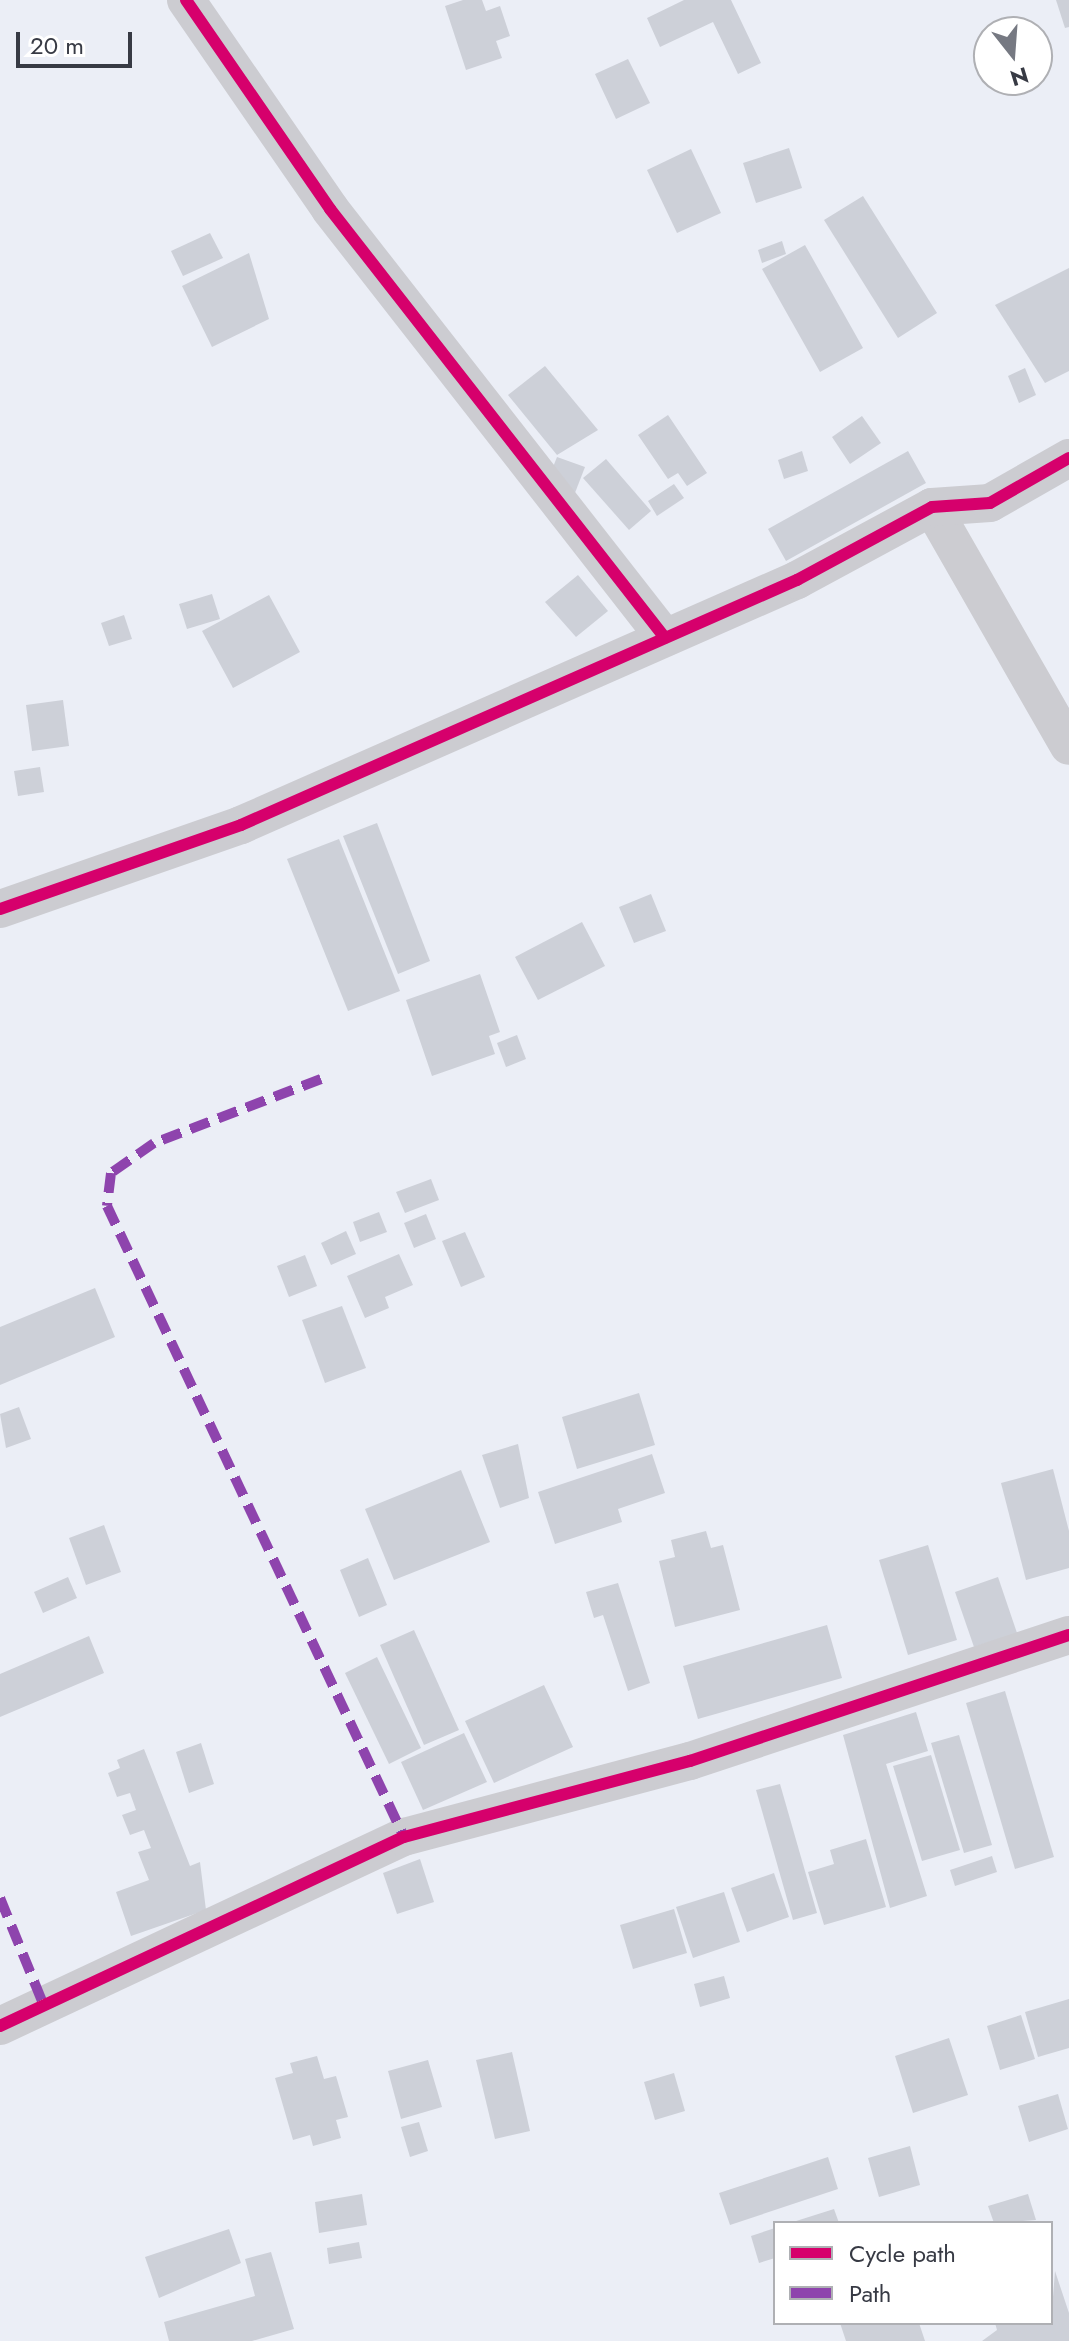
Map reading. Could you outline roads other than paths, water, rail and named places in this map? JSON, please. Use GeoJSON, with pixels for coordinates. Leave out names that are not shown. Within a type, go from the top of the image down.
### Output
{"type":"FeatureCollection","features":[{"type":"Feature","properties":{"kind":"street"},"geometry":{"type":"LineString","coordinates":[[186,0],[330,209],[665,638]]}},
{"type":"Feature","properties":{"kind":"street"},"geometry":{"type":"LineString","coordinates":[[0,909],[241,825],[797,580],[932,507],[990,503],[1069,458]]}},
{"type":"Feature","properties":{"kind":"street"},"geometry":{"type":"LineString","coordinates":[[932,507],[1069,746]]}},
{"type":"Feature","properties":{"kind":"street"},"geometry":{"type":"LineString","coordinates":[[0,2026],[404,1837],[690,1761],[1069,1635]]}}]}
